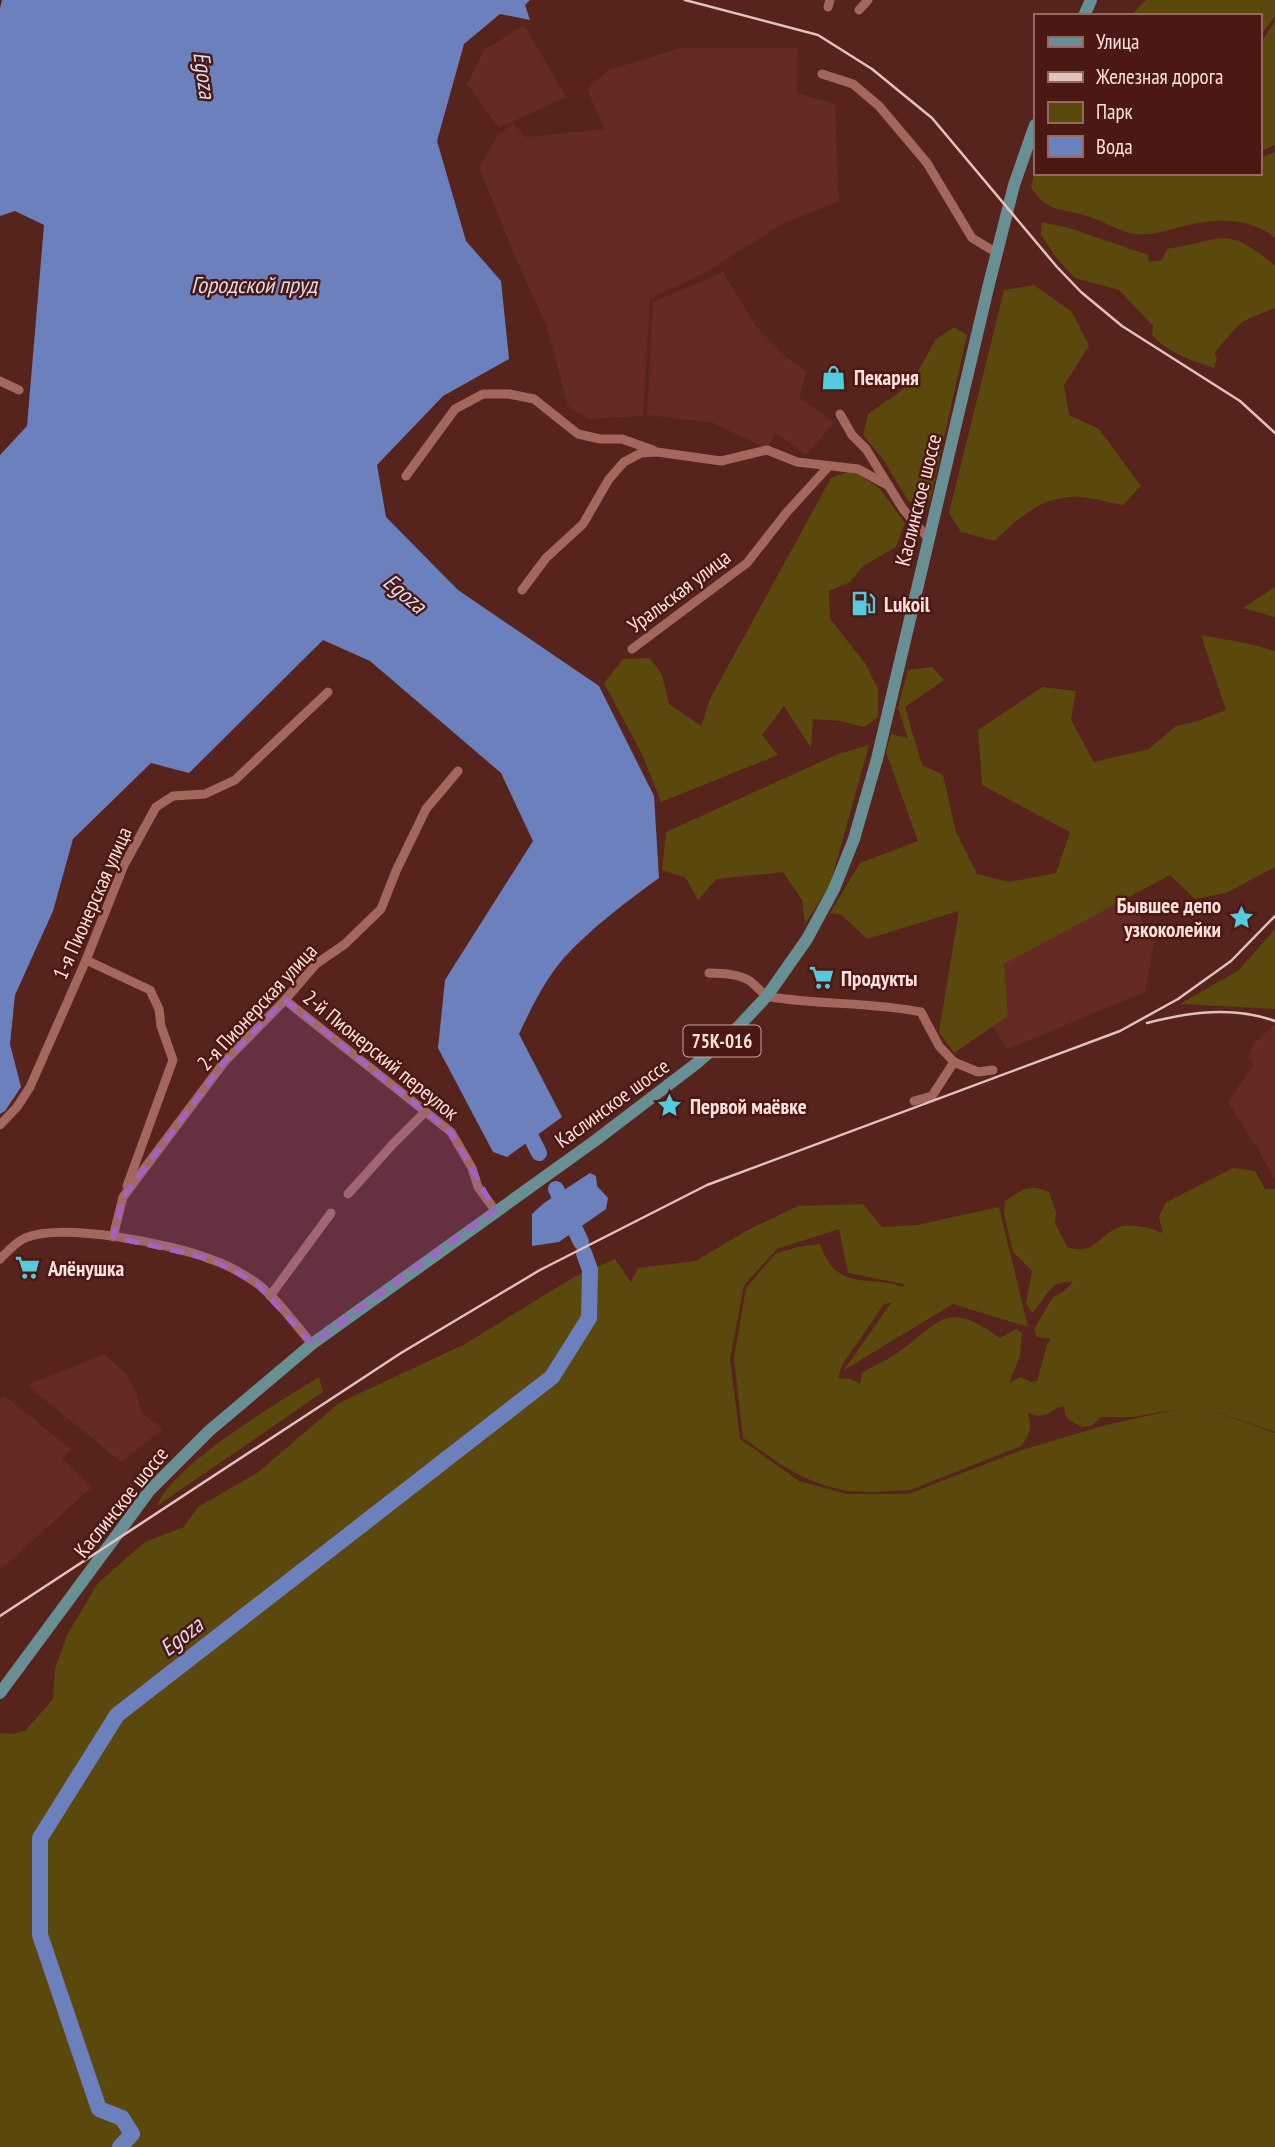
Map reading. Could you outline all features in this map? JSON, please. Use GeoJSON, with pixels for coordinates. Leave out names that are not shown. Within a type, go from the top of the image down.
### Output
{"type":"FeatureCollection","features":[{"type":"Feature","properties":{"kind":"main road","name":"Каслинское шоссе"},"geometry":{"type":"LineString","coordinates":[[0,1693],[150,1490],[209,1431],[312,1344],[665,1089],[729,1036],[767,996],[807,939],[834,889],[854,839],[877,759],[997,253],[1014,185],[1034,128]]}},
{"type":"Feature","properties":{"kind":"street"},"geometry":{"type":"LineString","coordinates":[[859,10],[868,0]]}},
{"type":"Feature","properties":{"kind":"street"},"geometry":{"type":"LineString","coordinates":[[822,74],[853,84],[879,106],[927,163],[972,238],[997,253]]}},
{"type":"Feature","properties":{"kind":"street"},"geometry":{"type":"LineString","coordinates":[[0,381],[19,390]]}},
{"type":"Feature","properties":{"kind":"street"},"geometry":{"type":"LineString","coordinates":[[406,476],[455,409],[482,394],[509,394],[534,399],[578,434],[600,439],[622,439],[657,452]]}},
{"type":"Feature","properties":{"kind":"street"},"geometry":{"type":"LineString","coordinates":[[840,414],[852,435],[866,449],[903,509],[928,538]]}},
{"type":"Feature","properties":{"kind":"street"},"geometry":{"type":"LineString","coordinates":[[522,590],[546,558],[583,524],[609,479],[624,462],[641,453],[657,452],[721,461],[768,450],[797,461],[858,469],[889,486]]}},
{"type":"Feature","properties":{"kind":"street","name":"Уральская улица"},"geometry":{"type":"LineString","coordinates":[[632,649],[747,563],[786,512],[829,466]]}},
{"type":"Feature","properties":{"kind":"street","name":"1-я Пионерская улица"},"geometry":{"type":"LineString","coordinates":[[0,1125],[17,1107],[30,1087],[124,865],[156,807],[173,796],[205,794],[235,780],[328,692]]}},
{"type":"Feature","properties":{"kind":"street","name":"2-я Пионерская улица"},"geometry":{"type":"LineString","coordinates":[[123,1198],[225,1061],[316,964],[345,944],[381,909],[426,809],[458,771]]}},
{"type":"Feature","properties":{"kind":"street","name":"2-я Пионерская улица"},"geometry":{"type":"LineString","coordinates":[[86,960],[150,990],[159,1009],[161,1026],[173,1060],[123,1198],[113,1237]]}},
{"type":"Feature","properties":{"kind":"street"},"geometry":{"type":"LineString","coordinates":[[709,973],[724,973],[748,979],[767,996],[829,1003],[895,1006],[921,1012],[939,1046],[954,1062],[978,1072],[993,1070]]}},
{"type":"Feature","properties":{"kind":"street","name":"2-й Пионерский переулок"},"geometry":{"type":"LineString","coordinates":[[285,1000],[451,1132],[472,1168],[478,1187],[495,1210]]}},
{"type":"Feature","properties":{"kind":"street"},"geometry":{"type":"LineString","coordinates":[[914,1101],[932,1096],[954,1062]]}},
{"type":"Feature","properties":{"kind":"street"},"geometry":{"type":"LineString","coordinates":[[348,1194],[425,1112]]}},
{"type":"Feature","properties":{"kind":"street"},"geometry":{"type":"LineString","coordinates":[[270,1296],[331,1213]]}},
{"type":"Feature","properties":{"kind":"street"},"geometry":{"type":"LineString","coordinates":[[1,1254],[24,1238],[52,1234],[113,1237],[171,1247],[211,1259],[256,1283],[312,1344]]}},
{"type":"Feature","properties":{"kind":"highlighted area"},"geometry":{"type":"Polygon","coordinates":[[[285,1000],[451,1132],[495,1210],[312,1344],[256,1283],[211,1259],[113,1237],[123,1197],[225,1061],[285,1000]]]}},
{"type":"Feature","properties":{"kind":"shaded area"},"geometry":{"type":"Polygon","coordinates":[[[524,25],[566,97],[499,128],[467,84],[484,50],[524,25]]]}},
{"type":"Feature","properties":{"kind":"shaded area"},"geometry":{"type":"Polygon","coordinates":[[[681,48],[798,48],[797,93],[835,104],[839,201],[782,224],[710,270],[650,299],[643,416],[589,419],[568,406],[546,325],[479,167],[498,135],[513,123],[526,137],[604,129],[587,89],[609,70],[681,48]]]}},
{"type":"Feature","properties":{"kind":"shaded area"},"geometry":{"type":"Polygon","coordinates":[[[723,272],[755,325],[785,356],[807,372],[799,397],[834,423],[806,455],[776,433],[767,449],[713,423],[647,415],[653,302],[723,272]]]}},
{"type":"Feature","properties":{"kind":"shaded area"},"geometry":{"type":"Polygon","coordinates":[[[1102,895],[1138,912],[1154,944],[1145,992],[1008,1049],[987,1019],[996,957],[1102,895]]]}},
{"type":"Feature","properties":{"kind":"shaded area"},"geometry":{"type":"Polygon","coordinates":[[[1275,1024],[1275,1179],[1259,1148],[1228,1102],[1254,1064],[1248,1058],[1253,1044],[1275,1024]]]}},
{"type":"Feature","properties":{"kind":"shaded area"},"geometry":{"type":"Polygon","coordinates":[[[104,1354],[125,1373],[136,1392],[142,1413],[163,1429],[121,1462],[27,1385],[104,1354]]]}},
{"type":"Feature","properties":{"kind":"shaded area"},"geometry":{"type":"Polygon","coordinates":[[[5,1396],[71,1449],[62,1458],[92,1487],[0,1570],[0,1399],[5,1396]]]}},
{"type":"Feature","properties":{"kind":"green space"},"geometry":{"type":"Polygon","coordinates":[[[1146,0],[1275,0],[1275,16],[1261,35],[1261,14],[1132,14],[1146,0]]]}},
{"type":"Feature","properties":{"kind":"green space"},"geometry":{"type":"Polygon","coordinates":[[[1275,22],[1275,145],[1261,151],[1261,42],[1275,22]]]}},
{"type":"Feature","properties":{"kind":"green space"},"geometry":{"type":"Polygon","coordinates":[[[1275,152],[1275,238],[1257,227],[1225,221],[1203,222],[1150,234],[1135,234],[1087,216],[1052,207],[1041,200],[1031,187],[1034,175],[1261,175],[1261,157],[1275,152]]]}},
{"type":"Feature","properties":{"kind":"green space"},"geometry":{"type":"Polygon","coordinates":[[[1042,222],[1069,228],[1148,255],[1149,262],[1162,260],[1167,249],[1223,238],[1245,244],[1275,266],[1275,308],[1242,322],[1215,353],[1217,360],[1214,368],[1197,362],[1158,341],[1152,335],[1153,326],[1119,290],[1075,278],[1058,260],[1041,235],[1042,222]]]}},
{"type":"Feature","properties":{"kind":"green space"},"geometry":{"type":"Polygon","coordinates":[[[1034,285],[1072,312],[1089,346],[1064,385],[1069,415],[1099,429],[1141,486],[1123,505],[1075,497],[1047,502],[1019,519],[995,541],[961,532],[949,513],[1004,290],[1034,285]]]}},
{"type":"Feature","properties":{"kind":"green space"},"geometry":{"type":"Polygon","coordinates":[[[954,327],[967,335],[930,500],[909,502],[883,459],[863,435],[868,414],[901,391],[915,377],[936,339],[954,327]]]}},
{"type":"Feature","properties":{"kind":"green space"},"geometry":{"type":"Polygon","coordinates":[[[853,470],[880,489],[905,523],[896,547],[863,566],[850,582],[829,591],[830,619],[865,663],[878,689],[878,717],[865,727],[840,721],[813,719],[811,748],[784,706],[762,735],[778,755],[661,802],[643,756],[604,683],[623,659],[650,658],[662,675],[669,704],[701,726],[711,697],[831,478],[853,470]]]}},
{"type":"Feature","properties":{"kind":"green space"},"geometry":{"type":"Polygon","coordinates":[[[1275,587],[1275,617],[1243,608],[1275,587]]]}},
{"type":"Feature","properties":{"kind":"green space"},"geometry":{"type":"Polygon","coordinates":[[[1201,635],[1275,651],[1275,867],[1228,892],[1195,899],[1170,875],[1004,964],[1008,1016],[954,1053],[939,1032],[959,911],[867,939],[842,915],[830,913],[860,863],[918,841],[886,752],[891,734],[908,738],[898,708],[908,670],[932,667],[944,680],[905,707],[922,765],[943,775],[956,832],[977,874],[1009,882],[1056,873],[1070,832],[982,785],[978,730],[1042,687],[1076,691],[1071,720],[1094,762],[1149,749],[1176,726],[1226,710],[1201,635]]]}},
{"type":"Feature","properties":{"kind":"green space"},"geometry":{"type":"Polygon","coordinates":[[[869,745],[830,885],[805,924],[802,900],[783,872],[716,879],[698,900],[686,878],[662,870],[666,832],[838,754],[869,745]]]}},
{"type":"Feature","properties":{"kind":"green space"},"geometry":{"type":"Polygon","coordinates":[[[1275,929],[1275,1009],[1180,1004],[1239,970],[1275,929]]]}},
{"type":"Feature","properties":{"kind":"green space"},"geometry":{"type":"Polygon","coordinates":[[[1233,1168],[1255,1171],[1265,1189],[1275,1189],[1275,1432],[1196,1405],[1275,1433],[1275,2147],[0,2147],[0,1733],[25,1731],[53,1699],[55,1669],[67,1635],[98,1583],[145,1542],[184,1527],[198,1507],[257,1473],[339,1403],[465,1344],[574,1277],[615,1259],[631,1282],[638,1268],[696,1261],[744,1232],[798,1206],[863,1204],[882,1227],[918,1225],[999,1207],[1028,1327],[953,1304],[844,1370],[891,1303],[884,1304],[842,1365],[838,1378],[851,1379],[860,1384],[862,1373],[896,1354],[935,1324],[955,1317],[982,1326],[1000,1338],[1016,1329],[1022,1333],[1020,1356],[1009,1383],[1021,1377],[1031,1382],[1037,1381],[1051,1339],[1037,1337],[1034,1329],[1053,1297],[1073,1282],[1053,1287],[1032,1313],[1026,1303],[1032,1271],[1013,1252],[1004,1214],[1005,1201],[1031,1188],[1049,1192],[1056,1212],[1055,1223],[1067,1247],[1076,1249],[1089,1247],[1122,1226],[1140,1226],[1163,1233],[1159,1217],[1165,1203],[1233,1168]],[[839,1229],[777,1249],[744,1285],[730,1359],[740,1439],[799,1481],[847,1494],[908,1494],[1022,1450],[1106,1425],[1178,1409],[1133,1417],[1101,1417],[1091,1426],[1082,1427],[1069,1420],[1064,1406],[1039,1416],[1028,1413],[1029,1431],[1021,1446],[910,1490],[847,1491],[803,1477],[743,1438],[734,1358],[746,1288],[775,1254],[820,1244],[835,1270],[844,1276],[903,1287],[904,1284],[848,1273],[839,1229]]]}},
{"type":"Feature","properties":{"kind":"green space"},"geometry":{"type":"Polygon","coordinates":[[[319,1377],[323,1392],[157,1506],[183,1472],[204,1454],[319,1377]]]}},
{"type":"Feature","properties":{"kind":"water","name":"Городской пруд"},"geometry":{"type":"Polygon","coordinates":[[[2,0],[530,0],[525,5],[530,20],[500,14],[464,44],[437,141],[466,241],[501,281],[509,359],[443,396],[377,465],[386,517],[458,590],[599,686],[654,796],[659,878],[585,937],[556,968],[538,995],[519,1034],[562,1117],[507,1157],[493,1152],[438,1048],[445,980],[533,841],[501,773],[370,661],[323,640],[189,773],[151,763],[73,839],[53,911],[15,995],[10,1044],[21,1087],[5,1111],[0,1114],[0,455],[27,426],[44,225],[15,211],[0,216],[2,0]]]}},
{"type":"Feature","properties":{"kind":"water"},"geometry":{"type":"Polygon","coordinates":[[[590,1173],[596,1176],[597,1186],[608,1198],[606,1209],[559,1242],[532,1246],[532,1214],[590,1173]]]}},
{"type":"Feature","properties":{"kind":"waterway","name":"Egoza"},"geometry":{"type":"LineString","coordinates":[[523,1121],[539,1153]]}},
{"type":"Feature","properties":{"kind":"waterway","name":"Egoza"},"geometry":{"type":"LineString","coordinates":[[556,1189],[581,1242]]}},
{"type":"Feature","properties":{"kind":"waterway","name":"Egoza"},"geometry":{"type":"LineString","coordinates":[[120,2147],[132,2134],[122,2118],[99,2109],[40,1935],[40,1838],[117,1715],[552,1377],[589,1318],[590,1270],[584,1253]]}},
{"type":"Feature","properties":{"kind":"railway"},"geometry":{"type":"LineString","coordinates":[[685,0],[818,35],[872,69],[932,118],[1081,292],[1122,326],[1240,401],[1275,433]]}},
{"type":"Feature","properties":{"kind":"railway"},"geometry":{"type":"LineString","coordinates":[[0,1616],[401,1353],[540,1270],[707,1185],[1120,1031],[1178,999],[1231,961],[1275,916]]}},
{"type":"Feature","properties":{"kind":"railway"},"geometry":{"type":"LineString","coordinates":[[1147,1023],[1211,1012],[1243,1013],[1275,1021]]}},
{"type":"Feature","properties":{"kind":"place","name":"Пекарня"},"geometry":{"type":"Point","coordinates":[834,377]}},
{"type":"Feature","properties":{"kind":"place","name":"Lukoil"},"geometry":{"type":"Point","coordinates":[864,604]}},
{"type":"Feature","properties":{"kind":"place","name":"Бывшее депо узкоколейки"},"geometry":{"type":"Point","coordinates":[1241,917]}},
{"type":"Feature","properties":{"kind":"place","name":"Продукты"},"geometry":{"type":"Point","coordinates":[821,978]}},
{"type":"Feature","properties":{"kind":"place","name":"Первой маёвке"},"geometry":{"type":"Point","coordinates":[670,1106]}},
{"type":"Feature","properties":{"kind":"place","name":"Алёнушка"},"geometry":{"type":"Point","coordinates":[28,1268]}}]}
